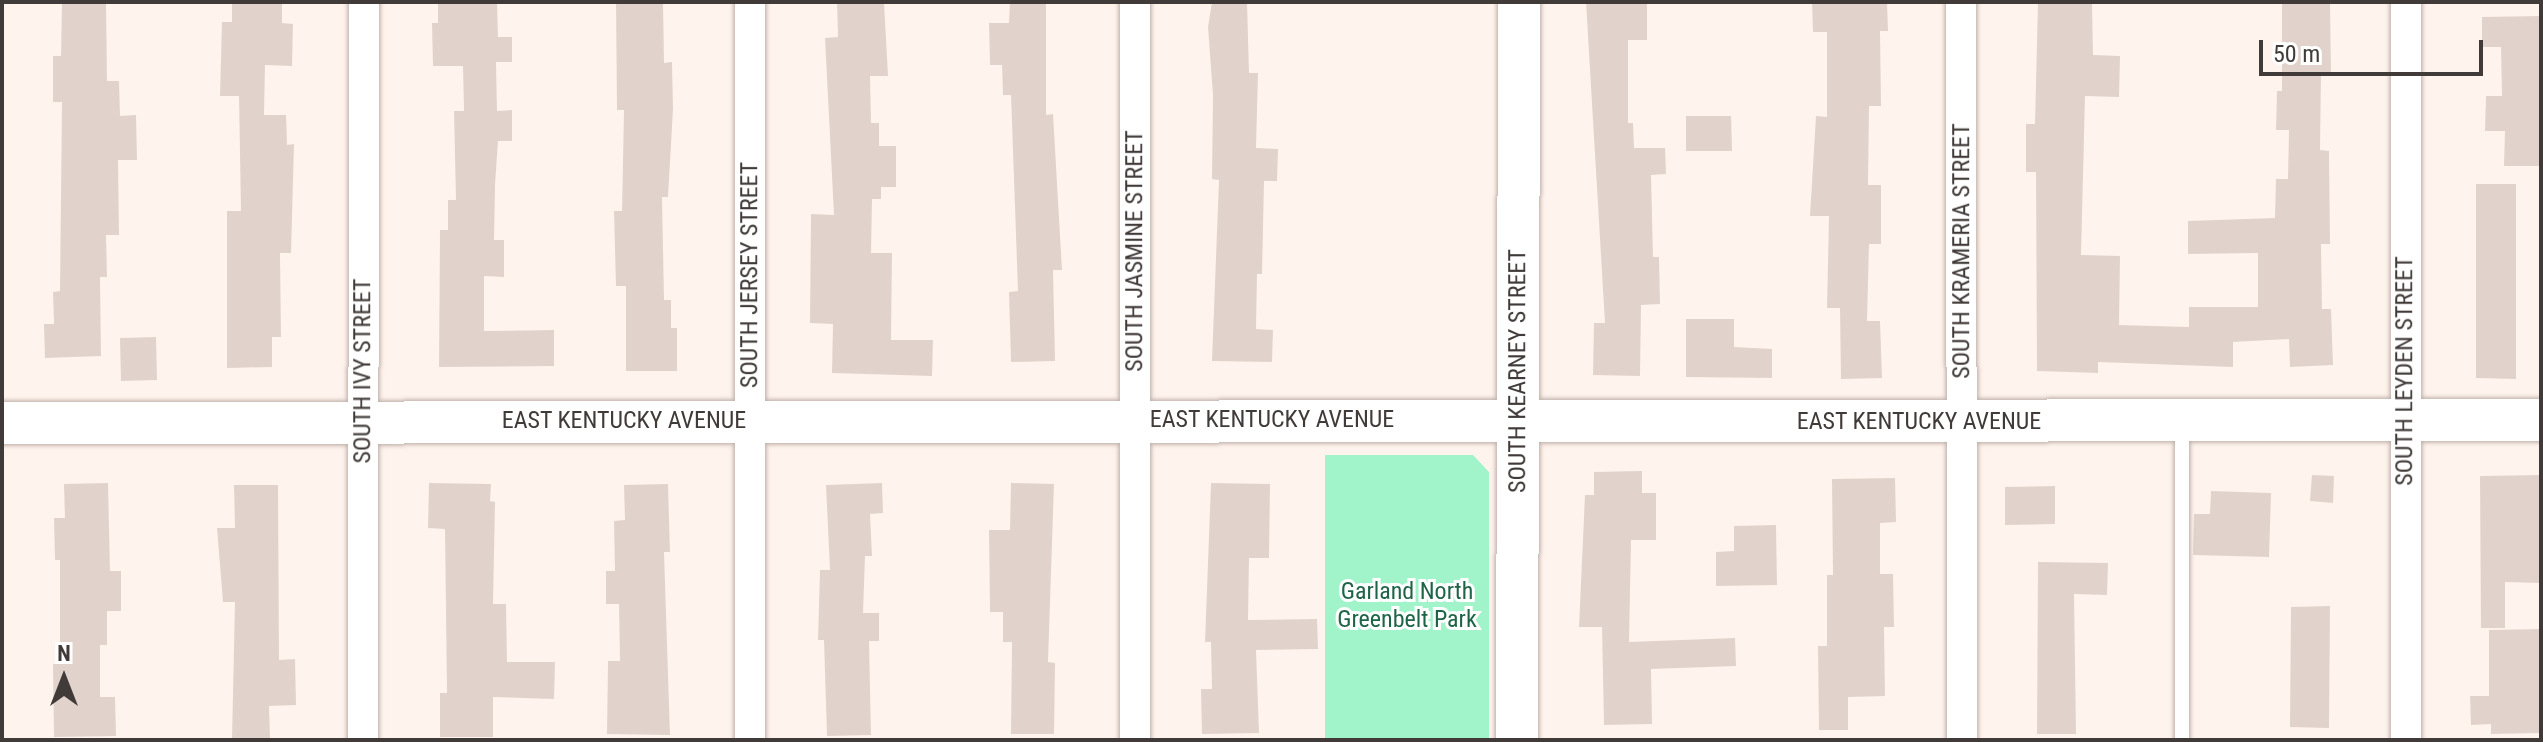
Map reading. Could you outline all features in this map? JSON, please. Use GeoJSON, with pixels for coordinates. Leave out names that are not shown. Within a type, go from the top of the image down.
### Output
{"type":"FeatureCollection","features":[{"type":"Feature","properties":{"kind":"street","name":"SOUTH IVY STREET"},"geometry":{"type":"LineString","coordinates":[[363,740],[364,2]]}},
{"type":"Feature","properties":{"kind":"street","name":"SOUTH JERSEY STREET"},"geometry":{"type":"LineString","coordinates":[[750,2],[750,740]]}},
{"type":"Feature","properties":{"kind":"street","name":"SOUTH JASMINE STREET"},"geometry":{"type":"LineString","coordinates":[[1135,2],[1135,740]]}},
{"type":"Feature","properties":{"kind":"street","name":"SOUTH KEARNEY STREET"},"geometry":{"type":"LineString","coordinates":[[1517,740],[1519,2]]}},
{"type":"Feature","properties":{"kind":"street","name":"SOUTH KRAMERIA STREET"},"geometry":{"type":"LineString","coordinates":[[1961,2],[1962,740]]}},
{"type":"Feature","properties":{"kind":"street","name":"SOUTH LEYDEN STREET"},"geometry":{"type":"LineString","coordinates":[[2406,2],[2406,740]]}},
{"type":"Feature","properties":{"kind":"street","name":"EAST KENTUCKY AVENUE"},"geometry":{"type":"LineString","coordinates":[[2,423],[2541,420]]}},
{"type":"Feature","properties":{"kind":"lane"},"geometry":{"type":"LineString","coordinates":[[2182,421],[2182,740]]}},
{"type":"Feature","properties":{"kind":"green space","name":"Garland North Greenbelt Park"},"geometry":{"type":"Polygon","coordinates":[[[1325,455],[1473,455],[1489,472],[1489,740],[1325,740],[1325,455]]]}},
{"type":"Feature","properties":{"kind":"building"},"geometry":{"type":"Polygon","coordinates":[[[62,2],[106,2],[107,81],[119,81],[120,116],[136,115],[137,160],[118,160],[119,235],[106,235],[107,277],[100,277],[101,356],[45,358],[44,324],[54,324],[53,292],[60,291],[62,102],[53,102],[53,56],[61,56],[62,2]]]}},
{"type":"Feature","properties":{"kind":"building"},"geometry":{"type":"Polygon","coordinates":[[[232,2],[282,2],[282,23],[293,24],[292,66],[265,65],[264,115],[286,115],[287,145],[294,144],[291,253],[280,253],[281,337],[272,337],[272,367],[227,368],[227,211],[241,211],[239,96],[220,96],[222,22],[232,22],[232,2]]]}},
{"type":"Feature","properties":{"kind":"building"},"geometry":{"type":"Polygon","coordinates":[[[438,2],[497,2],[498,37],[512,37],[512,62],[496,62],[497,111],[512,110],[512,141],[498,141],[495,185],[494,240],[504,240],[504,277],[484,276],[484,331],[554,330],[554,366],[439,367],[440,230],[448,230],[448,200],[456,200],[454,111],[464,111],[463,66],[433,66],[432,23],[438,23],[438,2]]]}},
{"type":"Feature","properties":{"kind":"building"},"geometry":{"type":"Polygon","coordinates":[[[616,2],[663,2],[664,63],[672,62],[673,109],[668,197],[662,197],[664,300],[671,300],[671,328],[677,328],[677,371],[626,371],[626,286],[616,286],[614,211],[622,211],[624,110],[617,110],[616,2]]]}},
{"type":"Feature","properties":{"kind":"building"},"geometry":{"type":"Polygon","coordinates":[[[837,2],[884,2],[888,76],[870,76],[871,123],[879,123],[879,146],[896,146],[896,187],[881,187],[881,199],[872,199],[871,253],[892,253],[891,340],[933,340],[932,376],[832,373],[833,324],[810,323],[811,214],[834,215],[825,38],[838,37],[837,2]]]}},
{"type":"Feature","properties":{"kind":"building"},"geometry":{"type":"Polygon","coordinates":[[[1010,2],[1046,2],[1046,115],[1053,114],[1062,270],[1053,270],[1055,361],[1011,362],[1009,292],[1018,291],[1011,95],[1003,95],[1002,65],[990,65],[989,23],[1009,23],[1010,2]]]}},
{"type":"Feature","properties":{"kind":"building"},"geometry":{"type":"Polygon","coordinates":[[[1212,2],[1247,2],[1249,73],[1258,73],[1256,148],[1278,149],[1277,181],[1264,181],[1262,274],[1257,274],[1256,329],[1273,330],[1272,362],[1212,361],[1219,180],[1212,179],[1213,95],[1208,27],[1212,2]]]}},
{"type":"Feature","properties":{"kind":"building"},"geometry":{"type":"Polygon","coordinates":[[[1586,2],[1647,3],[1647,40],[1628,40],[1628,123],[1633,123],[1634,148],[1665,148],[1666,174],[1651,175],[1653,257],[1659,257],[1660,304],[1641,305],[1640,376],[1593,375],[1594,323],[1605,323],[1586,2]]]}},
{"type":"Feature","properties":{"kind":"building"},"geometry":{"type":"Polygon","coordinates":[[[1812,2],[1887,2],[1888,31],[1880,31],[1881,106],[1869,106],[1868,185],[1881,185],[1881,244],[1869,244],[1867,321],[1880,321],[1882,378],[1841,379],[1840,308],[1827,308],[1829,216],[1810,216],[1816,116],[1827,117],[1827,32],[1813,32],[1812,2]]]}},
{"type":"Feature","properties":{"kind":"building"},"geometry":{"type":"Polygon","coordinates":[[[2038,2],[2092,2],[2093,55],[2120,56],[2119,97],[2085,96],[2081,255],[2120,256],[2119,325],[2189,327],[2189,307],[2258,307],[2258,253],[2188,254],[2188,221],[2275,218],[2276,179],[2288,179],[2289,130],[2276,130],[2277,91],[2282,91],[2282,2],[2330,2],[2331,73],[2321,73],[2320,150],[2329,151],[2330,244],[2321,244],[2322,309],[2331,309],[2333,365],[2290,367],[2289,339],[2233,342],[2233,367],[2098,362],[2098,373],[2037,371],[2036,172],[2026,172],[2026,124],[2035,124],[2038,2]]]}},
{"type":"Feature","properties":{"kind":"building"},"geometry":{"type":"Polygon","coordinates":[[[2541,16],[2541,166],[2504,166],[2505,131],[2485,131],[2486,96],[2502,96],[2501,47],[2482,47],[2482,17],[2541,16]]]}},
{"type":"Feature","properties":{"kind":"building"},"geometry":{"type":"Polygon","coordinates":[[[1686,116],[1731,116],[1732,151],[1686,151],[1686,116]]]}},
{"type":"Feature","properties":{"kind":"building"},"geometry":{"type":"Polygon","coordinates":[[[2476,184],[2516,184],[2516,379],[2476,378],[2476,184]]]}},
{"type":"Feature","properties":{"kind":"building"},"geometry":{"type":"Polygon","coordinates":[[[1686,319],[1734,319],[1734,347],[1772,349],[1772,378],[1686,377],[1686,319]]]}},
{"type":"Feature","properties":{"kind":"building"},"geometry":{"type":"Polygon","coordinates":[[[156,337],[157,380],[121,381],[120,338],[156,337]]]}},
{"type":"Feature","properties":{"kind":"building"},"geometry":{"type":"Polygon","coordinates":[[[1642,471],[1642,493],[1656,493],[1656,540],[1631,540],[1629,642],[1735,638],[1736,666],[1651,669],[1652,724],[1604,725],[1602,627],[1579,627],[1585,495],[1594,495],[1594,472],[1642,471]]]}},
{"type":"Feature","properties":{"kind":"building"},"geometry":{"type":"Polygon","coordinates":[[[2312,475],[2334,476],[2333,503],[2310,501],[2312,475]]]}},
{"type":"Feature","properties":{"kind":"building"},"geometry":{"type":"Polygon","coordinates":[[[2541,475],[2541,583],[2505,582],[2505,628],[2481,628],[2480,476],[2541,475]]]}},
{"type":"Feature","properties":{"kind":"building"},"geometry":{"type":"Polygon","coordinates":[[[1895,478],[1896,522],[1880,523],[1880,574],[1893,574],[1894,627],[1884,627],[1885,696],[1848,697],[1848,730],[1819,730],[1818,646],[1827,646],[1827,575],[1833,575],[1832,479],[1895,478]]]}},
{"type":"Feature","properties":{"kind":"building"},"geometry":{"type":"Polygon","coordinates":[[[108,483],[110,571],[121,571],[121,611],[107,611],[107,645],[100,645],[100,697],[115,697],[116,736],[54,737],[53,664],[60,664],[60,560],[55,560],[54,518],[65,518],[64,484],[108,483]]]}},
{"type":"Feature","properties":{"kind":"building"},"geometry":{"type":"Polygon","coordinates":[[[429,483],[491,484],[490,501],[495,502],[493,604],[506,604],[507,662],[555,662],[554,699],[493,697],[493,737],[440,737],[440,693],[447,693],[445,529],[428,528],[429,483]]]}},
{"type":"Feature","properties":{"kind":"building"},"geometry":{"type":"Polygon","coordinates":[[[882,483],[883,513],[870,514],[872,556],[865,556],[863,613],[879,613],[879,641],[869,641],[871,735],[827,736],[824,640],[818,640],[820,570],[830,570],[826,485],[882,483]]]}},
{"type":"Feature","properties":{"kind":"building"},"geometry":{"type":"Polygon","coordinates":[[[1011,483],[1054,484],[1048,662],[1055,663],[1054,734],[1011,734],[1012,642],[1003,642],[1003,612],[990,612],[989,530],[1010,530],[1011,483]]]}},
{"type":"Feature","properties":{"kind":"building"},"geometry":{"type":"Polygon","coordinates":[[[1211,483],[1270,484],[1269,558],[1249,558],[1248,620],[1317,619],[1318,649],[1256,650],[1259,733],[1202,734],[1201,689],[1212,689],[1211,642],[1205,642],[1211,483]]]}},
{"type":"Feature","properties":{"kind":"building"},"geometry":{"type":"Polygon","coordinates":[[[668,484],[670,552],[664,552],[670,735],[607,734],[608,661],[620,661],[619,604],[606,604],[606,571],[615,571],[614,521],[625,520],[624,485],[668,484]]]}},
{"type":"Feature","properties":{"kind":"building"},"geometry":{"type":"Polygon","coordinates":[[[234,485],[278,485],[279,660],[295,659],[296,705],[269,706],[270,738],[232,739],[235,602],[223,602],[217,528],[235,528],[234,485]]]}},
{"type":"Feature","properties":{"kind":"building"},"geometry":{"type":"Polygon","coordinates":[[[2055,486],[2055,524],[2005,525],[2005,487],[2055,486]]]}},
{"type":"Feature","properties":{"kind":"building"},"geometry":{"type":"Polygon","coordinates":[[[2211,491],[2271,493],[2269,557],[2193,555],[2194,514],[2210,514],[2211,491]]]}},
{"type":"Feature","properties":{"kind":"building"},"geometry":{"type":"Polygon","coordinates":[[[1776,525],[1777,585],[1716,586],[1716,552],[1734,551],[1734,526],[1776,525]]]}},
{"type":"Feature","properties":{"kind":"building"},"geometry":{"type":"Polygon","coordinates":[[[2038,562],[2108,563],[2107,595],[2074,594],[2076,734],[2037,734],[2038,562]]]}},
{"type":"Feature","properties":{"kind":"building"},"geometry":{"type":"Polygon","coordinates":[[[2330,606],[2329,728],[2290,727],[2291,607],[2330,606]]]}},
{"type":"Feature","properties":{"kind":"building"},"geometry":{"type":"Polygon","coordinates":[[[2541,629],[2541,733],[2491,734],[2491,724],[2471,725],[2470,696],[2489,696],[2489,630],[2541,629]]]}}]}
